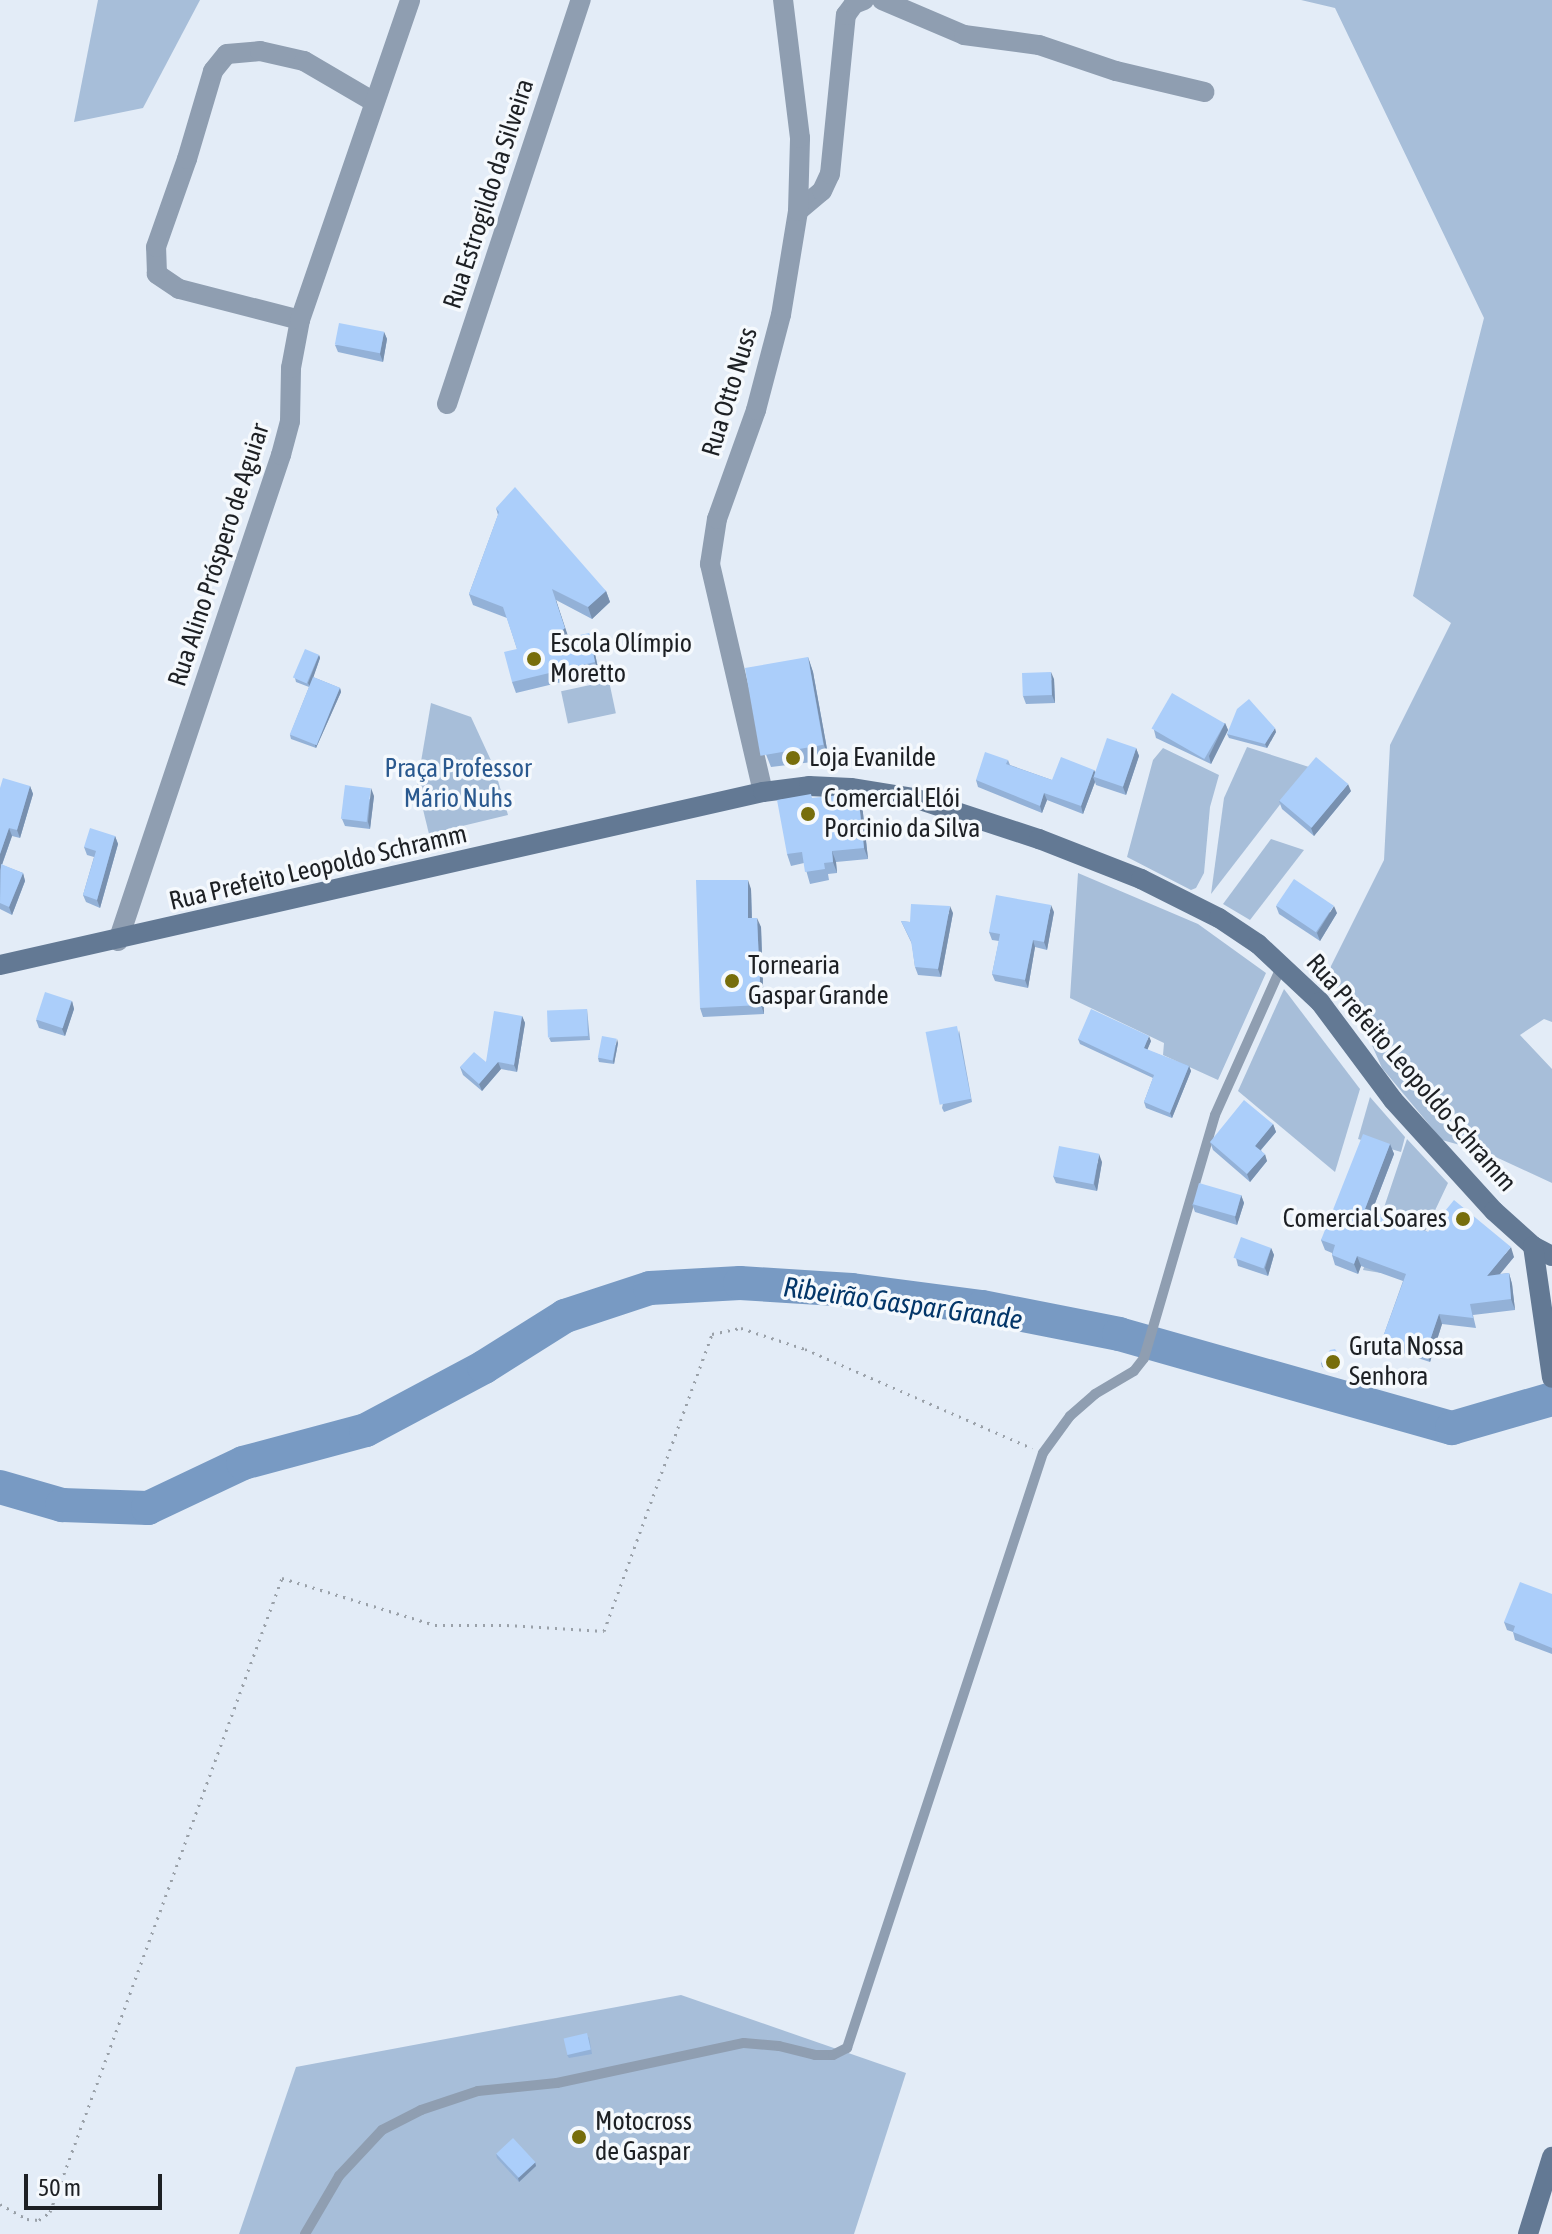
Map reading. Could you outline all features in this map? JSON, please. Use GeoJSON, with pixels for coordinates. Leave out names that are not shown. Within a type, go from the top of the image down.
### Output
{"type":"FeatureCollection","features":[{"type":"Feature","properties":{"kind":"street","name":"Rua Alino Próspero de Aguiar"},"geometry":{"type":"LineString","coordinates":[[118,941],[281,455],[290,421],[291,368],[300,320],[410,0]]}},
{"type":"Feature","properties":{"kind":"street","name":"Rua Estrogildo da Silveira"},"geometry":{"type":"LineString","coordinates":[[447,404],[581,0]]}},
{"type":"Feature","properties":{"kind":"street","name":"Rua Otto Nuss"},"geometry":{"type":"LineString","coordinates":[[763,792],[710,564],[717,519],[756,410],[781,315],[798,211],[800,138],[783,0]]}},
{"type":"Feature","properties":{"kind":"street"},"geometry":{"type":"LineString","coordinates":[[798,211],[822,191],[830,174],[846,15],[854,4],[864,0]]}},
{"type":"Feature","properties":{"kind":"street"},"geometry":{"type":"LineString","coordinates":[[882,0],[964,35],[1039,45],[1116,71],[1205,92]]}},
{"type":"Feature","properties":{"kind":"street"},"geometry":{"type":"LineString","coordinates":[[300,320],[179,289],[157,274],[156,247],[213,71],[227,54],[260,51],[304,61],[374,102]]}},
{"type":"Feature","properties":{"kind":"street","name":"Rua Prefeito Leopoldo Schramm"},"geometry":{"type":"LineString","coordinates":[[0,965],[118,941],[763,792],[809,786],[851,788],[914,798],[1014,831],[1141,879],[1219,918],[1283,964],[1320,1002],[1393,1100],[1494,1211],[1533,1246],[1552,1256]]}},
{"type":"Feature","properties":{"kind":"street"},"geometry":{"type":"LineString","coordinates":[[1533,1246],[1552,1378]]}},
{"type":"Feature","properties":{"kind":"street"},"geometry":{"type":"LineString","coordinates":[[1528,2234],[1552,2157]]}},
{"type":"Feature","properties":{"kind":"lane"},"geometry":{"type":"LineString","coordinates":[[305,2234],[339,2176],[382,2130],[421,2110],[478,2091],[557,2083],[744,2043],[779,2046],[815,2055],[833,2055],[847,2048],[1043,1453],[1070,1416],[1095,1394],[1134,1371],[1144,1358],[1215,1115],[1283,964]]}},
{"type":"Feature","properties":{"kind":"path"},"geometry":{"type":"LineString","coordinates":[[0,2204],[27,2219],[39,2220],[50,2212],[282,1578],[435,1625],[604,1631],[712,1334],[741,1328],[805,1349],[1043,1453]]}},
{"type":"Feature","properties":{"kind":"green space"},"geometry":{"type":"Polygon","coordinates":[[[98,0],[200,0],[143,108],[74,122],[98,0]]]}},
{"type":"Feature","properties":{"kind":"green space"},"geometry":{"type":"Polygon","coordinates":[[[1301,0],[1552,0],[1552,1022],[1544,1019],[1520,1035],[1552,1069],[1552,1183],[1485,1152],[1442,1140],[1382,1068],[1357,1011],[1330,980],[1331,966],[1384,860],[1390,745],[1451,623],[1413,596],[1484,318],[1335,8],[1301,0]]]}},
{"type":"Feature","properties":{"kind":"green space"},"geometry":{"type":"Polygon","coordinates":[[[609,681],[616,713],[568,723],[561,691],[609,681]]]}},
{"type":"Feature","properties":{"kind":"green space","name":"Praça Professor Mário Nuhs"},"geometry":{"type":"Polygon","coordinates":[[[431,703],[471,717],[494,767],[508,815],[429,834],[417,785],[431,703]]]}},
{"type":"Feature","properties":{"kind":"green space"},"geometry":{"type":"Polygon","coordinates":[[[1247,747],[1309,767],[1211,894],[1224,798],[1247,747]]]}},
{"type":"Feature","properties":{"kind":"green space"},"geometry":{"type":"Polygon","coordinates":[[[1163,748],[1219,775],[1210,807],[1204,873],[1196,888],[1191,890],[1127,857],[1153,760],[1163,748]]]}},
{"type":"Feature","properties":{"kind":"green space"},"geometry":{"type":"Polygon","coordinates":[[[1271,839],[1304,850],[1250,920],[1223,904],[1271,839]]]}},
{"type":"Feature","properties":{"kind":"green space"},"geometry":{"type":"Polygon","coordinates":[[[1078,873],[1198,924],[1266,973],[1218,1080],[1163,1055],[1164,1043],[1070,998],[1078,873]]]}},
{"type":"Feature","properties":{"kind":"green space"},"geometry":{"type":"Polygon","coordinates":[[[1284,989],[1360,1089],[1335,1172],[1238,1091],[1284,989]]]}},
{"type":"Feature","properties":{"kind":"green space"},"geometry":{"type":"Polygon","coordinates":[[[1370,1097],[1405,1137],[1401,1152],[1358,1139],[1370,1097]]]}},
{"type":"Feature","properties":{"kind":"green space"},"geometry":{"type":"Polygon","coordinates":[[[1407,1139],[1448,1183],[1422,1238],[1388,1253],[1381,1273],[1363,1270],[1407,1139]]]}},
{"type":"Feature","properties":{"kind":"green space","name":"Motocross de Gaspar"},"geometry":{"type":"Polygon","coordinates":[[[681,1995],[906,2073],[854,2234],[239,2234],[296,2067],[681,1995]]]}},
{"type":"Feature","properties":{"kind":"building"},"geometry":{"type":"Polygon","coordinates":[[[339,323],[384,332],[380,353],[335,345],[339,323]]]}},
{"type":"Feature","properties":{"kind":"building"},"geometry":{"type":"Polygon","coordinates":[[[515,487],[606,591],[588,607],[552,589],[565,628],[549,642],[589,633],[595,662],[512,682],[504,652],[517,649],[503,607],[469,594],[499,512],[496,508],[515,487]]]}},
{"type":"Feature","properties":{"kind":"building"},"geometry":{"type":"Polygon","coordinates":[[[305,649],[319,655],[307,683],[293,678],[305,649]]]}},
{"type":"Feature","properties":{"kind":"building"},"geometry":{"type":"Polygon","coordinates":[[[808,657],[823,745],[760,756],[745,668],[808,657]]]}},
{"type":"Feature","properties":{"kind":"building"},"geometry":{"type":"Polygon","coordinates":[[[1051,672],[1052,695],[1023,696],[1022,673],[1051,672]]]}},
{"type":"Feature","properties":{"kind":"building"},"geometry":{"type":"Polygon","coordinates":[[[313,677],[340,688],[317,745],[290,734],[313,677]]]}},
{"type":"Feature","properties":{"kind":"building"},"geometry":{"type":"Polygon","coordinates":[[[1172,693],[1225,724],[1204,759],[1152,729],[1172,693]]]}},
{"type":"Feature","properties":{"kind":"building"},"geometry":{"type":"Polygon","coordinates":[[[1249,699],[1275,728],[1265,744],[1227,734],[1237,709],[1249,699]]]}},
{"type":"Feature","properties":{"kind":"building"},"geometry":{"type":"Polygon","coordinates":[[[1107,738],[1136,748],[1123,787],[1094,777],[1107,738]]]}},
{"type":"Feature","properties":{"kind":"building"},"geometry":{"type":"Polygon","coordinates":[[[985,752],[1008,760],[1006,764],[1052,780],[1061,757],[1094,770],[1081,806],[1044,793],[1040,806],[976,780],[985,752]]]}},
{"type":"Feature","properties":{"kind":"building"},"geometry":{"type":"Polygon","coordinates":[[[1316,757],[1348,784],[1312,828],[1279,801],[1316,757]]]}},
{"type":"Feature","properties":{"kind":"building"},"geometry":{"type":"Polygon","coordinates":[[[3,778],[30,786],[17,830],[9,828],[0,854],[0,788],[3,778]]]}},
{"type":"Feature","properties":{"kind":"building"},"geometry":{"type":"Polygon","coordinates":[[[345,785],[371,788],[367,822],[341,819],[345,785]]]}},
{"type":"Feature","properties":{"kind":"building"},"geometry":{"type":"Polygon","coordinates":[[[858,793],[864,848],[832,851],[833,862],[824,863],[825,869],[805,872],[802,852],[787,854],[777,800],[811,794],[812,798],[858,793]]]}},
{"type":"Feature","properties":{"kind":"building"},"geometry":{"type":"Polygon","coordinates":[[[90,828],[115,836],[97,900],[83,895],[96,851],[84,847],[90,828]]]}},
{"type":"Feature","properties":{"kind":"building"},"geometry":{"type":"Polygon","coordinates":[[[1,864],[23,873],[9,907],[0,903],[1,864]]]}},
{"type":"Feature","properties":{"kind":"building"},"geometry":{"type":"Polygon","coordinates":[[[1294,879],[1334,906],[1316,932],[1276,906],[1294,879]]]}},
{"type":"Feature","properties":{"kind":"building"},"geometry":{"type":"Polygon","coordinates":[[[696,880],[748,880],[748,918],[757,918],[761,1005],[700,1008],[696,880]]]}},
{"type":"Feature","properties":{"kind":"building"},"geometry":{"type":"Polygon","coordinates":[[[996,895],[1051,905],[1044,942],[1033,940],[1025,980],[992,974],[1000,934],[989,932],[996,895]]]}},
{"type":"Feature","properties":{"kind":"building"},"geometry":{"type":"Polygon","coordinates":[[[911,904],[950,906],[938,969],[915,967],[911,941],[901,921],[910,922],[911,904]]]}},
{"type":"Feature","properties":{"kind":"building"},"geometry":{"type":"Polygon","coordinates":[[[45,992],[72,1001],[63,1028],[36,1020],[45,992]]]}},
{"type":"Feature","properties":{"kind":"building"},"geometry":{"type":"Polygon","coordinates":[[[587,1009],[588,1036],[548,1037],[547,1010],[587,1009]]]}},
{"type":"Feature","properties":{"kind":"building"},"geometry":{"type":"Polygon","coordinates":[[[1091,1009],[1149,1036],[1144,1048],[1189,1066],[1170,1113],[1144,1102],[1154,1075],[1078,1039],[1091,1009]]]}},
{"type":"Feature","properties":{"kind":"building"},"geometry":{"type":"Polygon","coordinates":[[[494,1011],[522,1016],[514,1065],[498,1062],[479,1084],[460,1067],[474,1052],[486,1062],[494,1011]]]}},
{"type":"Feature","properties":{"kind":"building"},"geometry":{"type":"Polygon","coordinates":[[[957,1026],[971,1099],[940,1105],[926,1032],[957,1026]]]}},
{"type":"Feature","properties":{"kind":"building"},"geometry":{"type":"Polygon","coordinates":[[[602,1036],[617,1039],[613,1060],[598,1058],[602,1036]]]}},
{"type":"Feature","properties":{"kind":"building"},"geometry":{"type":"Polygon","coordinates":[[[1244,1100],[1273,1124],[1255,1146],[1265,1154],[1247,1174],[1210,1142],[1244,1100]]]}},
{"type":"Feature","properties":{"kind":"building"},"geometry":{"type":"Polygon","coordinates":[[[1363,1134],[1390,1144],[1365,1209],[1428,1232],[1454,1200],[1511,1247],[1487,1276],[1509,1273],[1511,1299],[1470,1304],[1473,1318],[1439,1314],[1426,1352],[1383,1337],[1406,1274],[1357,1256],[1354,1264],[1332,1255],[1335,1245],[1321,1240],[1363,1134]]]}},
{"type":"Feature","properties":{"kind":"building"},"geometry":{"type":"Polygon","coordinates":[[[1059,1146],[1099,1154],[1093,1184],[1053,1176],[1059,1146]]]}},
{"type":"Feature","properties":{"kind":"building"},"geometry":{"type":"Polygon","coordinates":[[[1199,1183],[1241,1195],[1235,1216],[1193,1204],[1199,1183]]]}},
{"type":"Feature","properties":{"kind":"building"},"geometry":{"type":"Polygon","coordinates":[[[1241,1237],[1271,1248],[1264,1269],[1233,1258],[1241,1237]]]}},
{"type":"Feature","properties":{"kind":"building"},"geometry":{"type":"Polygon","coordinates":[[[1335,1349],[1341,1358],[1337,1369],[1321,1363],[1330,1350],[1335,1349]]]}},
{"type":"Feature","properties":{"kind":"building"},"geometry":{"type":"Polygon","coordinates":[[[1520,1582],[1552,1594],[1552,1648],[1513,1632],[1515,1626],[1504,1622],[1520,1582]]]}},
{"type":"Feature","properties":{"kind":"building"},"geometry":{"type":"Polygon","coordinates":[[[587,2033],[591,2050],[567,2055],[564,2038],[587,2033]]]}},
{"type":"Feature","properties":{"kind":"building"},"geometry":{"type":"Polygon","coordinates":[[[513,2138],[536,2162],[519,2178],[496,2154],[513,2138]]]}},
{"type":"Feature","properties":{"kind":"waterway","name":"Ribeirão Gaspar Grande"},"geometry":{"type":"LineString","coordinates":[[0,1487],[62,1505],[148,1508],[243,1463],[366,1430],[484,1367],[565,1316],[650,1288],[740,1283],[852,1290],[982,1307],[1119,1334],[1452,1428],[1552,1399]]}},
{"type":"Feature","properties":{"kind":"place","name":"Escola Olímpio Moretto"},"geometry":{"type":"Point","coordinates":[534,659]}},
{"type":"Feature","properties":{"kind":"place","name":"Loja Evanilde"},"geometry":{"type":"Point","coordinates":[793,758]}},
{"type":"Feature","properties":{"kind":"place","name":"Comercial Elói Porcinio da Silva"},"geometry":{"type":"Point","coordinates":[808,814]}},
{"type":"Feature","properties":{"kind":"place","name":"Tornearia Gaspar Grande"},"geometry":{"type":"Point","coordinates":[732,981]}},
{"type":"Feature","properties":{"kind":"place","name":"Comercial Soares"},"geometry":{"type":"Point","coordinates":[1463,1219]}},
{"type":"Feature","properties":{"kind":"place","name":"Gruta Nossa Senhora"},"geometry":{"type":"Point","coordinates":[1333,1362]}},
{"type":"Feature","properties":{"kind":"place","name":"Motocross de Gaspar"},"geometry":{"type":"Point","coordinates":[579,2137]}}]}
